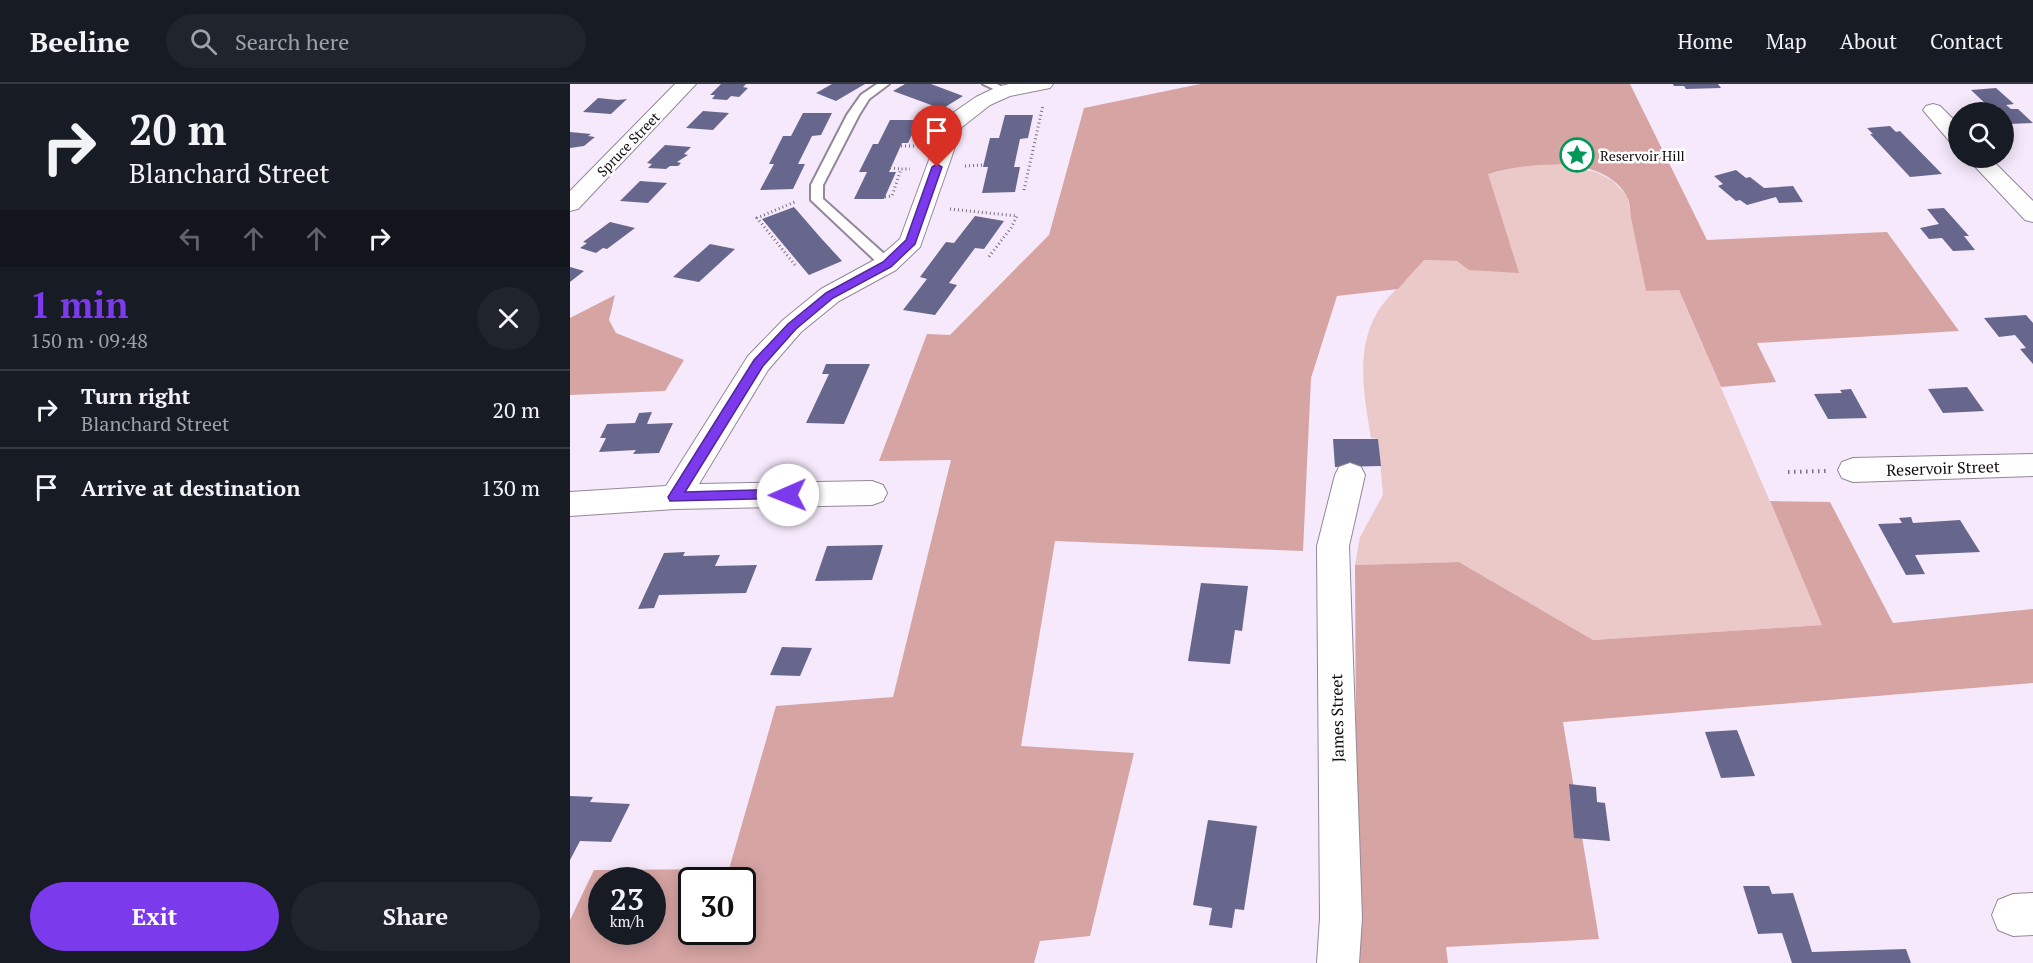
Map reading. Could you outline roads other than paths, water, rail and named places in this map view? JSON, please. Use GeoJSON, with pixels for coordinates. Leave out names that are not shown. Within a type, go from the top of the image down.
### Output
{"type":"FeatureCollection","features":[{"type":"Feature","properties":{"kind":"street","name":"Spruce Street"},"geometry":{"type":"LineString","coordinates":[[570,204],[686,84]]}},
{"type":"Feature","properties":{"kind":"street"},"geometry":{"type":"LineString","coordinates":[[675,497],[758,363],[792,326],[830,295],[887,264],[911,242],[952,124],[983,101],[996,87],[1044,89]]}},
{"type":"Feature","properties":{"kind":"street"},"geometry":{"type":"LineString","coordinates":[[1933,110],[1948,126]]}},
{"type":"Feature","properties":{"kind":"street"},"geometry":{"type":"LineString","coordinates":[[1987,168],[2033,215]]}},
{"type":"Feature","properties":{"kind":"street","name":"Reservoir Street"},"geometry":{"type":"LineString","coordinates":[[1853,470],[2033,465]]}},
{"type":"Feature","properties":{"kind":"street","name":"James Street"},"geometry":{"type":"LineString","coordinates":[[1338,963],[1341,918],[1333,546],[1350,475]]}},
{"type":"Feature","properties":{"kind":"street"},"geometry":{"type":"LineString","coordinates":[[570,504],[675,497],[872,493]]}},
{"type":"Feature","properties":{"kind":"lane"},"geometry":{"type":"LineString","coordinates":[[884,84],[865,97],[853,115],[817,184],[817,200],[887,264]]}},
{"type":"Feature","properties":{"kind":"place","name":"Reservoir Hill"},"geometry":{"type":"Point","coordinates":[1577,155]}}]}
